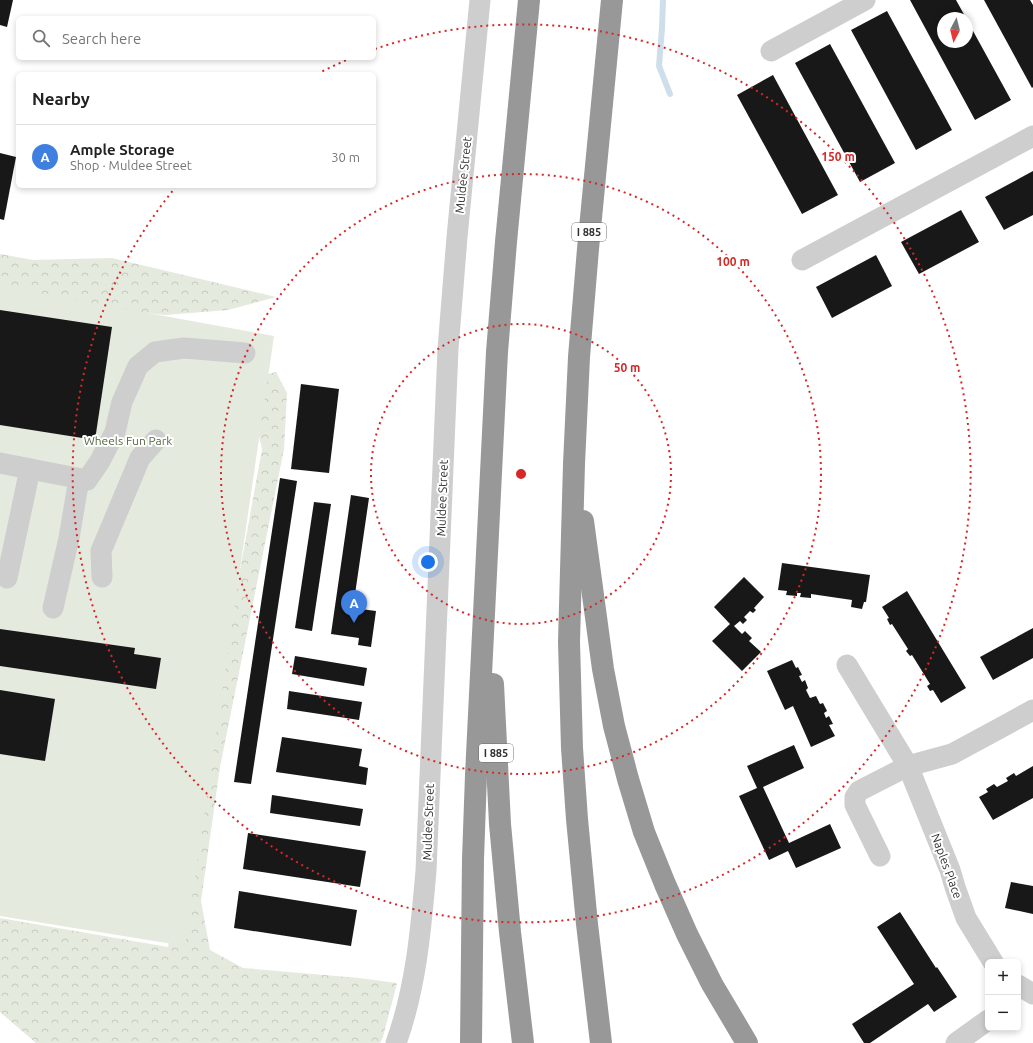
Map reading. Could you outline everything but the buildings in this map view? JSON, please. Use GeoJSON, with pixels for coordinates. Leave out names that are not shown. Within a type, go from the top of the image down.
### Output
{"type":"FeatureCollection","features":[{"type":"Feature","properties":{"kind":"highway","name":"I 885"},"geometry":{"type":"LineString","coordinates":[[523,1043],[510,932],[500,824],[491,629],[491,571],[492,461],[497,352],[529,0]]}},
{"type":"Feature","properties":{"kind":"highway","name":"I 885"},"geometry":{"type":"LineString","coordinates":[[602,1043],[577,819],[572,748],[569,642],[574,464],[579,357],[612,0]]}},
{"type":"Feature","properties":{"kind":"highway"},"geometry":{"type":"LineString","coordinates":[[471,1043],[473,859],[476,775],[492,461]]}},
{"type":"Feature","properties":{"kind":"highway"},"geometry":{"type":"LineString","coordinates":[[574,464],[603,669],[614,726],[628,779],[644,832],[678,913],[712,984],[747,1043]]}},
{"type":"Feature","properties":{"kind":"street","name":"Muldee Street"},"geometry":{"type":"LineString","coordinates":[[396,1043],[409,998],[423,914],[448,349],[457,229],[480,0]]}},
{"type":"Feature","properties":{"kind":"street"},"geometry":{"type":"LineString","coordinates":[[771,51],[865,0]]}},
{"type":"Feature","properties":{"kind":"street"},"geometry":{"type":"LineString","coordinates":[[802,260],[1033,136]]}},
{"type":"Feature","properties":{"kind":"street"},"geometry":{"type":"LineString","coordinates":[[0,463],[87,480],[100,461],[115,432],[122,402],[138,366],[155,352],[184,348],[245,353]]}},
{"type":"Feature","properties":{"kind":"street"},"geometry":{"type":"LineString","coordinates":[[102,577],[101,551],[140,458],[156,440]]}},
{"type":"Feature","properties":{"kind":"street"},"geometry":{"type":"LineString","coordinates":[[7,578],[30,469]]}},
{"type":"Feature","properties":{"kind":"street"},"geometry":{"type":"LineString","coordinates":[[53,608],[69,538],[80,478]]}},
{"type":"Feature","properties":{"kind":"street","name":"Naples Place"},"geometry":{"type":"LineString","coordinates":[[848,665],[908,766],[950,870],[966,918],[990,959]]}},
{"type":"Feature","properties":{"kind":"street"},"geometry":{"type":"LineString","coordinates":[[880,856],[855,804],[855,797],[859,791],[908,766],[952,754],[1033,710]]}},
{"type":"Feature","properties":{"kind":"street"},"geometry":{"type":"LineString","coordinates":[[956,1043],[985,1022]]}},
{"type":"Feature","properties":{"kind":"green space"},"geometry":{"type":"Polygon","coordinates":[[[0,254],[33,260],[112,258],[276,297],[228,310],[165,315],[66,304],[0,291],[0,254]]]}},
{"type":"Feature","properties":{"kind":"green space","name":"Wheels Fun Park"},"geometry":{"type":"Polygon","coordinates":[[[0,286],[274,336],[185,946],[0,916],[0,286]]]}},
{"type":"Feature","properties":{"kind":"green space"},"geometry":{"type":"Polygon","coordinates":[[[276,372],[287,393],[284,449],[220,767],[201,901],[210,950],[243,968],[359,978],[397,983],[383,1037],[380,1043],[36,1043],[0,1012],[0,918],[168,947],[214,714],[262,449],[246,380],[276,372]]]}},
{"type":"Feature","properties":{"kind":"waterway"},"geometry":{"type":"LineString","coordinates":[[663,0],[659,66],[670,94]]}},
{"type":"Feature","properties":{"kind":"place","name":"Ample Storage"},"geometry":{"type":"Point","coordinates":[354,623]}}]}
